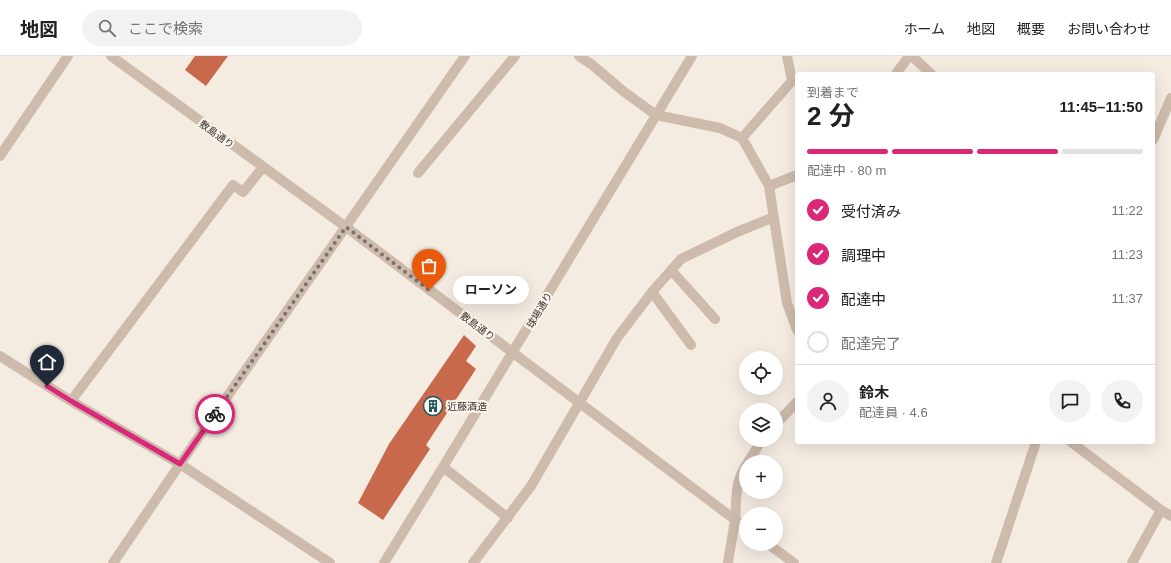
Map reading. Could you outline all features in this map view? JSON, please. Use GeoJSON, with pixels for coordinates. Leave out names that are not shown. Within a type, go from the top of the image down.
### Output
{"type":"FeatureCollection","features":[{"type":"Feature","properties":{"kind":"street","name":"敷島通り"},"geometry":{"type":"LineString","coordinates":[[111,56],[346,227],[739,523]]}},
{"type":"Feature","properties":{"kind":"street"},"geometry":{"type":"LineString","coordinates":[[113,563],[180,464],[465,56]]}},
{"type":"Feature","properties":{"kind":"street"},"geometry":{"type":"LineString","coordinates":[[418,173],[515,56]]}},
{"type":"Feature","properties":{"kind":"street"},"geometry":{"type":"LineString","coordinates":[[579,56],[656,115],[720,128],[742,138],[769,186],[787,303],[795,325]]}},
{"type":"Feature","properties":{"kind":"street","name":"球場通り"},"geometry":{"type":"LineString","coordinates":[[384,563],[444,467],[692,56]]}},
{"type":"Feature","properties":{"kind":"street"},"geometry":{"type":"LineString","coordinates":[[742,138],[792,81],[787,56]]}},
{"type":"Feature","properties":{"kind":"street"},"geometry":{"type":"LineString","coordinates":[[897,72],[908,56]]}},
{"type":"Feature","properties":{"kind":"street"},"geometry":{"type":"LineString","coordinates":[[912,56],[929,72]]}},
{"type":"Feature","properties":{"kind":"street"},"geometry":{"type":"LineString","coordinates":[[0,156],[63,58]]}},
{"type":"Feature","properties":{"kind":"street"},"geometry":{"type":"LineString","coordinates":[[1155,135],[1171,98]]}},
{"type":"Feature","properties":{"kind":"street"},"geometry":{"type":"LineString","coordinates":[[71,401],[233,185],[243,192],[263,167]]}},
{"type":"Feature","properties":{"kind":"street"},"geometry":{"type":"LineString","coordinates":[[769,186],[795,175]]}},
{"type":"Feature","properties":{"kind":"street"},"geometry":{"type":"LineString","coordinates":[[473,563],[531,486],[617,338],[671,270],[681,259],[737,232],[774,217]]}},
{"type":"Feature","properties":{"kind":"street"},"geometry":{"type":"LineString","coordinates":[[671,270],[715,319]]}},
{"type":"Feature","properties":{"kind":"street"},"geometry":{"type":"LineString","coordinates":[[652,292],[691,346]]}},
{"type":"Feature","properties":{"kind":"street"},"geometry":{"type":"LineString","coordinates":[[0,356],[71,401],[180,464],[330,563]]}},
{"type":"Feature","properties":{"kind":"street"},"geometry":{"type":"LineString","coordinates":[[783,417],[795,404]]}},
{"type":"Feature","properties":{"kind":"street"},"geometry":{"type":"LineString","coordinates":[[996,563],[1035,444]]}},
{"type":"Feature","properties":{"kind":"street"},"geometry":{"type":"LineString","coordinates":[[1073,444],[1171,516]]}},
{"type":"Feature","properties":{"kind":"street"},"geometry":{"type":"LineString","coordinates":[[444,467],[508,518]]}},
{"type":"Feature","properties":{"kind":"street"},"geometry":{"type":"LineString","coordinates":[[728,563],[735,520],[736,489],[739,481]]}},
{"type":"Feature","properties":{"kind":"street"},"geometry":{"type":"LineString","coordinates":[[1132,563],[1161,510]]}},
{"type":"Feature","properties":{"kind":"street"},"geometry":{"type":"LineString","coordinates":[[778,551],[794,563]]}},
{"type":"Feature","properties":{"kind":"building"},"geometry":{"type":"Polygon","coordinates":[[[195,56],[228,56],[206,86],[185,70],[195,56]]]}},
{"type":"Feature","properties":{"kind":"building","name":"近藤酒造"},"geometry":{"type":"Polygon","coordinates":[[[464,335],[476,346],[466,361],[476,369],[426,445],[430,449],[383,520],[358,503],[389,444],[464,335]]]}},
{"type":"Feature","properties":{"kind":"way so far"},"geometry":{"type":"LineString","coordinates":[[215,414],[346,227],[429,290]]}},
{"type":"Feature","properties":{"kind":"place","name":"ローソン"},"geometry":{"type":"Point","coordinates":[429,290]}},
{"type":"Feature","properties":{"kind":"place","name":"近藤酒造"},"geometry":{"type":"Point","coordinates":[433,406]}},
{"type":"Feature","properties":{"kind":"route"},"geometry":{"type":"LineString","coordinates":[[47,386],[180,464],[215,414]]}}]}
